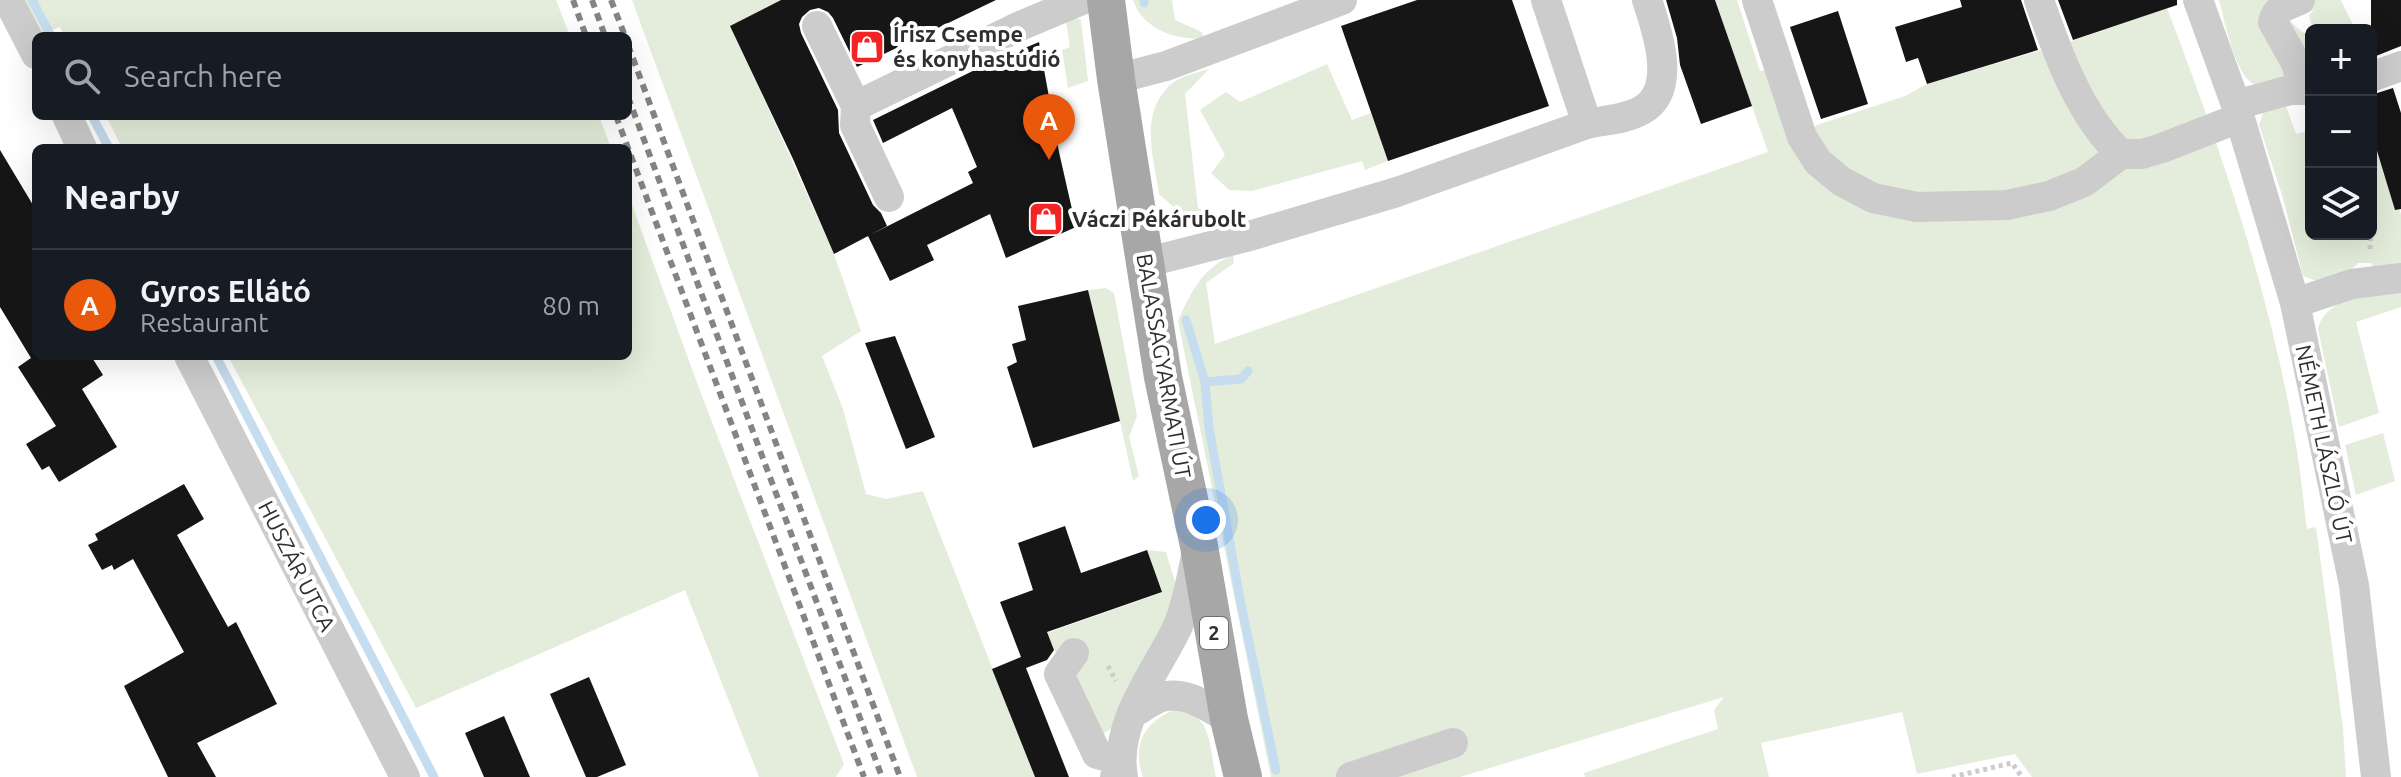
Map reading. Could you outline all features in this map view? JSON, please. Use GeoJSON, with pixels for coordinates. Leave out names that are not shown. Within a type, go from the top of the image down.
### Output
{"type":"FeatureCollection","features":[{"type":"Feature","properties":{"kind":"main road","name":"BALASSAGYARMATI ÚT"},"geometry":{"type":"LineString","coordinates":[[1106,0],[1166,392],[1243,777]]}},
{"type":"Feature","properties":{"kind":"street"},"geometry":{"type":"LineString","coordinates":[[8,0],[32,46]]}},
{"type":"Feature","properties":{"kind":"street"},"geometry":{"type":"LineString","coordinates":[[856,106],[1020,26],[1082,0]]}},
{"type":"Feature","properties":{"kind":"street"},"geometry":{"type":"LineString","coordinates":[[1116,79],[1166,66],[1342,0]]}},
{"type":"Feature","properties":{"kind":"street"},"geometry":{"type":"LineString","coordinates":[[1546,0],[1587,124]]}},
{"type":"Feature","properties":{"kind":"street"},"geometry":{"type":"LineString","coordinates":[[1144,263],[1246,237],[1397,192],[1587,124],[1645,109],[1658,93],[1670,57],[1659,38],[1647,0]]}},
{"type":"Feature","properties":{"kind":"street"},"geometry":{"type":"LineString","coordinates":[[1757,0],[1802,137],[1818,162],[1841,181],[1873,198],[1917,207],[2007,205],[2049,196],[2084,182],[2121,154],[2142,154],[2162,148],[2238,112],[2305,89]]}},
{"type":"Feature","properties":{"kind":"street"},"geometry":{"type":"LineString","coordinates":[[2039,0],[2061,63],[2108,142],[2121,154]]}},
{"type":"Feature","properties":{"kind":"street"},"geometry":{"type":"LineString","coordinates":[[2300,0],[2282,7],[2273,22],[2305,86]]}},
{"type":"Feature","properties":{"kind":"street","name":"NÉMETH LÁSZLÓ ÚT"},"geometry":{"type":"LineString","coordinates":[[2202,6],[2238,112],[2295,303],[2354,585],[2376,777]]}},
{"type":"Feature","properties":{"kind":"street"},"geometry":{"type":"LineString","coordinates":[[817,26],[856,106],[855,125],[889,197]]}},
{"type":"Feature","properties":{"kind":"street"},"geometry":{"type":"LineString","coordinates":[[2377,75],[2401,66]]}},
{"type":"Feature","properties":{"kind":"street"},"geometry":{"type":"LineString","coordinates":[[69,120],[80,144]]}},
{"type":"Feature","properties":{"kind":"street"},"geometry":{"type":"LineString","coordinates":[[2295,303],[2352,284],[2401,278]]}},
{"type":"Feature","properties":{"kind":"street","name":"HUSZÁR UTCA"},"geometry":{"type":"LineString","coordinates":[[191,360],[405,777]]}},
{"type":"Feature","properties":{"kind":"street"},"geometry":{"type":"LineString","coordinates":[[1074,653],[1059,674],[1097,754],[1119,771],[1133,713],[1156,663],[1177,628],[1199,546]]}},
{"type":"Feature","properties":{"kind":"street"},"geometry":{"type":"LineString","coordinates":[[1133,713],[1161,697],[1179,696],[1201,703],[1229,719]]}},
{"type":"Feature","properties":{"kind":"street"},"geometry":{"type":"LineString","coordinates":[[1351,777],[1453,743]]}},
{"type":"Feature","properties":{"kind":"path"},"geometry":{"type":"LineString","coordinates":[[2370,240],[2370,249]]}},
{"type":"Feature","properties":{"kind":"path"},"geometry":{"type":"LineString","coordinates":[[1952,777],[2012,763],[2022,777]]}},
{"type":"Feature","properties":{"kind":"green space"},"geometry":{"type":"Polygon","coordinates":[[[8,0],[556,0],[568,32],[63,32],[60,27],[47,32],[32,32],[32,38],[28,39],[8,0]]]}},
{"type":"Feature","properties":{"kind":"green space"},"geometry":{"type":"Polygon","coordinates":[[[632,0],[782,0],[731,26],[834,254],[861,331],[822,356],[843,409],[866,494],[886,499],[923,491],[1035,777],[917,777],[632,0]]]}},
{"type":"Feature","properties":{"kind":"green space"},"geometry":{"type":"Polygon","coordinates":[[[1133,0],[1172,0],[1175,20],[1202,32],[1203,38],[1182,37],[1161,31],[1144,18],[1133,0]]]}},
{"type":"Feature","properties":{"kind":"green space"},"geometry":{"type":"Polygon","coordinates":[[[1715,0],[1737,0],[1760,71],[1767,70],[1792,143],[1817,125],[1905,96],[1927,84],[2069,42],[2167,8],[2225,169],[2273,333],[2296,445],[2307,529],[2316,527],[2343,728],[2346,777],[2032,777],[2015,754],[1917,774],[1902,712],[1761,743],[1769,777],[1585,777],[1584,773],[1718,729],[1714,710],[1724,697],[1460,777],[1271,777],[1178,321],[1193,291],[1213,266],[1233,255],[1234,263],[1206,283],[1215,344],[1768,152],[1715,0]]]}},
{"type":"Feature","properties":{"kind":"green space"},"geometry":{"type":"Polygon","coordinates":[[[2219,0],[2276,0],[2285,70],[2282,79],[2259,85],[2246,77],[2231,45],[2219,0]]]}},
{"type":"Feature","properties":{"kind":"green space"},"geometry":{"type":"Polygon","coordinates":[[[2315,0],[2341,0],[2353,24],[2311,24],[2309,15],[2314,10],[2289,20],[2305,33],[2305,48],[2298,45],[2285,12],[2315,0]]]}},
{"type":"Feature","properties":{"kind":"green space"},"geometry":{"type":"Polygon","coordinates":[[[1074,17],[1081,20],[1088,81],[1068,88],[1062,50],[1070,47],[1066,21],[1074,17]]]}},
{"type":"Feature","properties":{"kind":"green space"},"geometry":{"type":"Polygon","coordinates":[[[1327,64],[1352,120],[1371,113],[1388,161],[1365,170],[1362,161],[1252,191],[1229,190],[1211,173],[1225,155],[1200,110],[1226,92],[1240,102],[1327,64]]]}},
{"type":"Feature","properties":{"kind":"green space"},"geometry":{"type":"Polygon","coordinates":[[[1209,69],[1185,94],[1198,208],[1227,221],[1187,219],[1159,194],[1152,152],[1151,123],[1160,97],[1178,80],[1209,69]]]}},
{"type":"Feature","properties":{"kind":"green space"},"geometry":{"type":"Polygon","coordinates":[[[2285,103],[2296,134],[2305,132],[2305,240],[2377,240],[2377,148],[2401,214],[2401,268],[2377,274],[2371,263],[2358,263],[2339,280],[2328,283],[2303,276],[2283,198],[2259,125],[2264,110],[2285,103]]]}},
{"type":"Feature","properties":{"kind":"green space"},"geometry":{"type":"Polygon","coordinates":[[[108,120],[600,120],[610,144],[120,144],[108,120]]]}},
{"type":"Feature","properties":{"kind":"green space"},"geometry":{"type":"Polygon","coordinates":[[[632,205],[844,764],[836,777],[759,777],[685,590],[416,708],[230,360],[632,360],[632,205]]]}},
{"type":"Feature","properties":{"kind":"green space"},"geometry":{"type":"Polygon","coordinates":[[[1106,288],[1114,293],[1137,416],[1129,437],[1139,476],[1133,481],[1088,290],[1106,288]]]}},
{"type":"Feature","properties":{"kind":"green space"},"geometry":{"type":"Polygon","coordinates":[[[2401,288],[2401,307],[2356,322],[2379,413],[2339,427],[2318,329],[2322,318],[2340,303],[2352,298],[2401,288]]]}},
{"type":"Feature","properties":{"kind":"green space"},"geometry":{"type":"Polygon","coordinates":[[[2383,433],[2395,481],[2356,495],[2345,445],[2383,433]]]}},
{"type":"Feature","properties":{"kind":"green space"},"geometry":{"type":"Polygon","coordinates":[[[1147,550],[1166,552],[1175,582],[1174,605],[1113,728],[1104,733],[1095,728],[1047,633],[1161,593],[1147,550]]]}},
{"type":"Feature","properties":{"kind":"green space"},"geometry":{"type":"Polygon","coordinates":[[[1178,708],[1189,712],[1204,725],[1216,777],[1143,777],[1139,753],[1144,734],[1157,719],[1178,708]]]}},
{"type":"Feature","properties":{"kind":"building"},"geometry":{"type":"Polygon","coordinates":[[[781,0],[996,0],[857,67],[828,12],[819,8],[810,10],[802,17],[799,24],[801,33],[838,110],[839,133],[873,205],[887,226],[834,254],[730,26],[781,0]]]}},
{"type":"Feature","properties":{"kind":"building"},"geometry":{"type":"Polygon","coordinates":[[[1417,0],[1512,0],[1549,106],[1388,161],[1341,26],[1417,0]]]}},
{"type":"Feature","properties":{"kind":"building"},"geometry":{"type":"Polygon","coordinates":[[[1666,0],[1715,0],[1752,106],[1701,124],[1680,65],[1677,38],[1666,0]]]}},
{"type":"Feature","properties":{"kind":"building"},"geometry":{"type":"Polygon","coordinates":[[[1960,0],[2021,0],[2038,50],[1927,84],[1918,58],[1906,62],[1895,27],[1962,7],[1960,0]]]}},
{"type":"Feature","properties":{"kind":"building"},"geometry":{"type":"Polygon","coordinates":[[[2058,0],[2177,0],[2177,5],[2073,40],[2058,0]]]}},
{"type":"Feature","properties":{"kind":"building"},"geometry":{"type":"Polygon","coordinates":[[[2371,0],[2401,0],[2401,46],[2377,56],[2377,24],[2371,24],[2371,0]]]}},
{"type":"Feature","properties":{"kind":"building"},"geometry":{"type":"Polygon","coordinates":[[[1838,11],[1868,104],[1821,119],[1790,27],[1838,11]]]}},
{"type":"Feature","properties":{"kind":"building"},"geometry":{"type":"Polygon","coordinates":[[[1039,42],[1076,227],[1006,258],[990,214],[927,245],[934,260],[890,281],[868,236],[973,183],[968,172],[977,167],[952,108],[883,143],[873,120],[1039,42]]]}},
{"type":"Feature","properties":{"kind":"building"},"geometry":{"type":"Polygon","coordinates":[[[2393,88],[2401,113],[2401,209],[2395,210],[2377,151],[2377,93],[2393,88]]]}},
{"type":"Feature","properties":{"kind":"building"},"geometry":{"type":"Polygon","coordinates":[[[0,150],[32,203],[32,360],[94,360],[103,375],[82,389],[117,447],[59,482],[49,466],[42,470],[26,444],[56,426],[18,367],[31,358],[0,307],[0,150]]]}},
{"type":"Feature","properties":{"kind":"building"},"geometry":{"type":"Polygon","coordinates":[[[1088,290],[1120,421],[1033,448],[1007,367],[1017,362],[1012,344],[1026,340],[1018,306],[1088,290]]]}},
{"type":"Feature","properties":{"kind":"building"},"geometry":{"type":"Polygon","coordinates":[[[895,336],[935,437],[906,449],[865,343],[895,336]]]}},
{"type":"Feature","properties":{"kind":"building"},"geometry":{"type":"Polygon","coordinates":[[[184,484],[204,519],[177,535],[228,627],[236,622],[277,704],[197,743],[216,777],[168,777],[124,686],[184,652],[133,559],[114,570],[112,565],[102,570],[88,545],[98,540],[95,534],[184,484]]]}},
{"type":"Feature","properties":{"kind":"building"},"geometry":{"type":"Polygon","coordinates":[[[1065,526],[1081,573],[1147,550],[1162,592],[1047,632],[1054,650],[1047,660],[1026,668],[1069,777],[1035,777],[992,669],[1021,657],[1000,602],[1033,590],[1018,543],[1065,526]]]}},
{"type":"Feature","properties":{"kind":"building"},"geometry":{"type":"Polygon","coordinates":[[[589,677],[626,765],[597,777],[586,777],[550,694],[589,677]]]}},
{"type":"Feature","properties":{"kind":"building"},"geometry":{"type":"Polygon","coordinates":[[[504,716],[530,777],[484,777],[465,733],[504,716]]]}},
{"type":"Feature","properties":{"kind":"waterway"},"geometry":{"type":"LineString","coordinates":[[32,0],[49,32]]}},
{"type":"Feature","properties":{"kind":"waterway"},"geometry":{"type":"LineString","coordinates":[[94,120],[107,144]]}},
{"type":"Feature","properties":{"kind":"waterway"},"geometry":{"type":"LineString","coordinates":[[1186,320],[1205,382],[1209,428],[1241,604],[1276,770]]}},
{"type":"Feature","properties":{"kind":"waterway"},"geometry":{"type":"LineString","coordinates":[[218,360],[434,777]]}},
{"type":"Feature","properties":{"kind":"waterway"},"geometry":{"type":"LineString","coordinates":[[1205,382],[1241,379],[1248,371]]}},
{"type":"Feature","properties":{"kind":"railway"},"geometry":{"type":"LineString","coordinates":[[573,0],[585,32]]}},
{"type":"Feature","properties":{"kind":"railway"},"geometry":{"type":"LineString","coordinates":[[592,0],[604,32]]}},
{"type":"Feature","properties":{"kind":"railway"},"geometry":{"type":"LineString","coordinates":[[611,0],[623,32]]}},
{"type":"Feature","properties":{"kind":"railway"},"geometry":{"type":"LineString","coordinates":[[632,56],[900,777]]}},
{"type":"Feature","properties":{"kind":"railway"},"geometry":{"type":"LineString","coordinates":[[632,108],[882,777]]}},
{"type":"Feature","properties":{"kind":"railway"},"geometry":{"type":"LineString","coordinates":[[618,120],[627,144]]}},
{"type":"Feature","properties":{"kind":"railway"},"geometry":{"type":"LineString","coordinates":[[632,159],[864,777]]}},
{"type":"Feature","properties":{"kind":"place","name":"Írisz Csempe és konyhastúdió"},"geometry":{"type":"Point","coordinates":[867,47]}},
{"type":"Feature","properties":{"kind":"place","name":"Gyros Ellátó"},"geometry":{"type":"Point","coordinates":[1049,160]}},
{"type":"Feature","properties":{"kind":"place","name":"Váczi Pékárubolt"},"geometry":{"type":"Point","coordinates":[1046,219]}}]}
